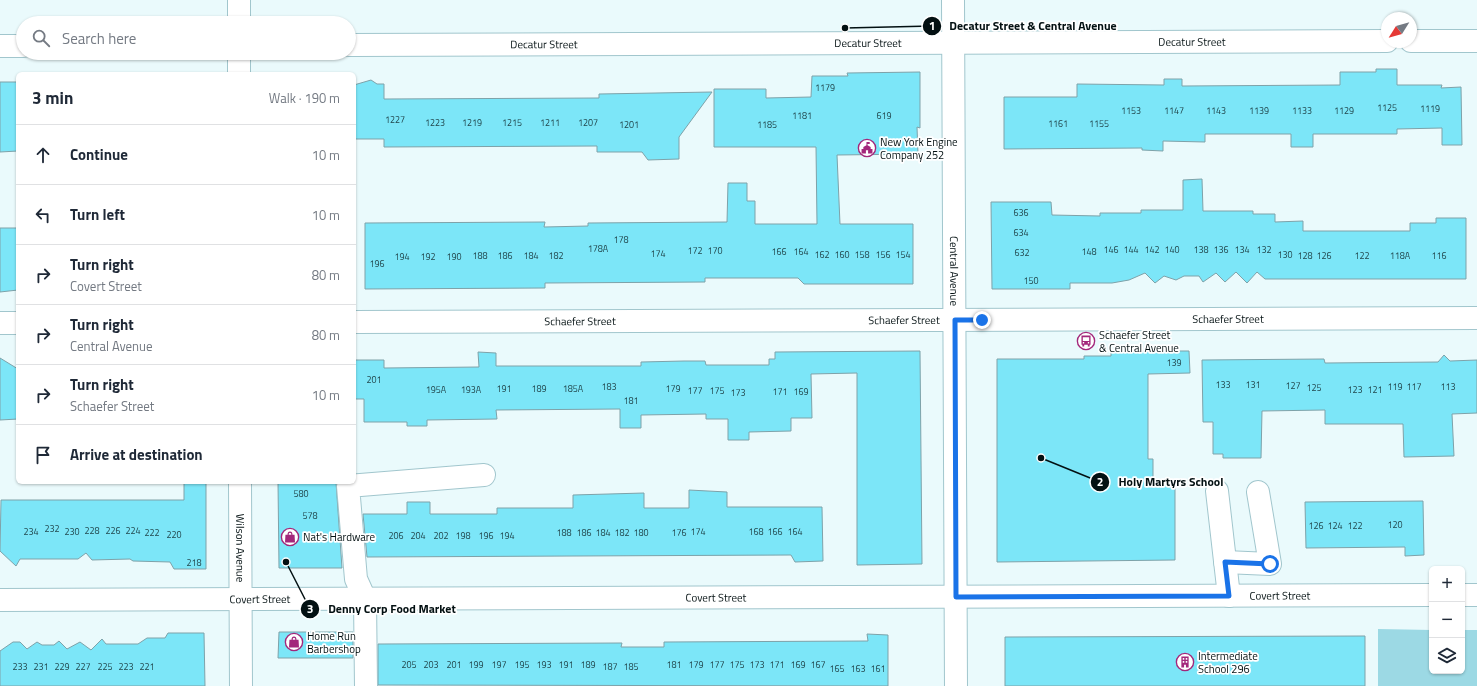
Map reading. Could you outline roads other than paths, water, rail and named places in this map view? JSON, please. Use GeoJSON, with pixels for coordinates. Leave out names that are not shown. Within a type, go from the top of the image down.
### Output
{"type":"FeatureCollection","features":[{"type":"Feature","properties":{"kind":"street"},"geometry":{"type":"LineString","coordinates":[[239,0],[239,16]]}},
{"type":"Feature","properties":{"kind":"street","name":"Central Avenue"},"geometry":{"type":"LineString","coordinates":[[953,0],[956,686]]}},
{"type":"Feature","properties":{"kind":"street","name":"Decatur Street"},"geometry":{"type":"LineString","coordinates":[[356,45],[1381,41]]}},
{"type":"Feature","properties":{"kind":"street"},"geometry":{"type":"LineString","coordinates":[[1417,41],[1477,41]]}},
{"type":"Feature","properties":{"kind":"street"},"geometry":{"type":"LineString","coordinates":[[0,46],[16,46]]}},
{"type":"Feature","properties":{"kind":"street"},"geometry":{"type":"LineString","coordinates":[[239,60],[239,72]]}},
{"type":"Feature","properties":{"kind":"street","name":"Schaefer Street"},"geometry":{"type":"LineString","coordinates":[[356,322],[1477,318]]}},
{"type":"Feature","properties":{"kind":"street"},"geometry":{"type":"LineString","coordinates":[[0,323],[16,323]]}},
{"type":"Feature","properties":{"kind":"street"},"geometry":{"type":"LineString","coordinates":[[366,686],[365,599],[356,579],[348,486],[484,475]]}},
{"type":"Feature","properties":{"kind":"street","name":"Wilson Avenue"},"geometry":{"type":"LineString","coordinates":[[240,484],[241,686]]}},
{"type":"Feature","properties":{"kind":"street"},"geometry":{"type":"LineString","coordinates":[[1217,491],[1229,596]]}},
{"type":"Feature","properties":{"kind":"street"},"geometry":{"type":"LineString","coordinates":[[1225,562],[1270,564],[1258,492]]}},
{"type":"Feature","properties":{"kind":"street","name":"Covert Street"},"geometry":{"type":"LineString","coordinates":[[0,600],[1429,595]]}},
{"type":"Feature","properties":{"kind":"street"},"geometry":{"type":"LineString","coordinates":[[1465,595],[1477,595]]}},
{"type":"Feature","properties":{"kind":"place","name":"Decatur Street & Central Avenue"},"geometry":{"type":"Point","coordinates":[845,28]}},
{"type":"Feature","properties":{"kind":"place","name":"New York Engine Company 252"},"geometry":{"type":"Point","coordinates":[867,148]}},
{"type":"Feature","properties":{"kind":"place","name":"Schaefer Street & Central Avenue"},"geometry":{"type":"Point","coordinates":[1086,341]}},
{"type":"Feature","properties":{"kind":"place","name":"Holy Martyrs School"},"geometry":{"type":"Point","coordinates":[1041,458]}},
{"type":"Feature","properties":{"kind":"place","name":"Nat's Hardware"},"geometry":{"type":"Point","coordinates":[290,537]}},
{"type":"Feature","properties":{"kind":"place","name":"Denny Corp Food Market"},"geometry":{"type":"Point","coordinates":[286,562]}},
{"type":"Feature","properties":{"kind":"place","name":"Home Run Barbershop"},"geometry":{"type":"Point","coordinates":[294,642]}},
{"type":"Feature","properties":{"kind":"place","name":"Intermediate School 296"},"geometry":{"type":"Point","coordinates":[1185,662]}}]}
